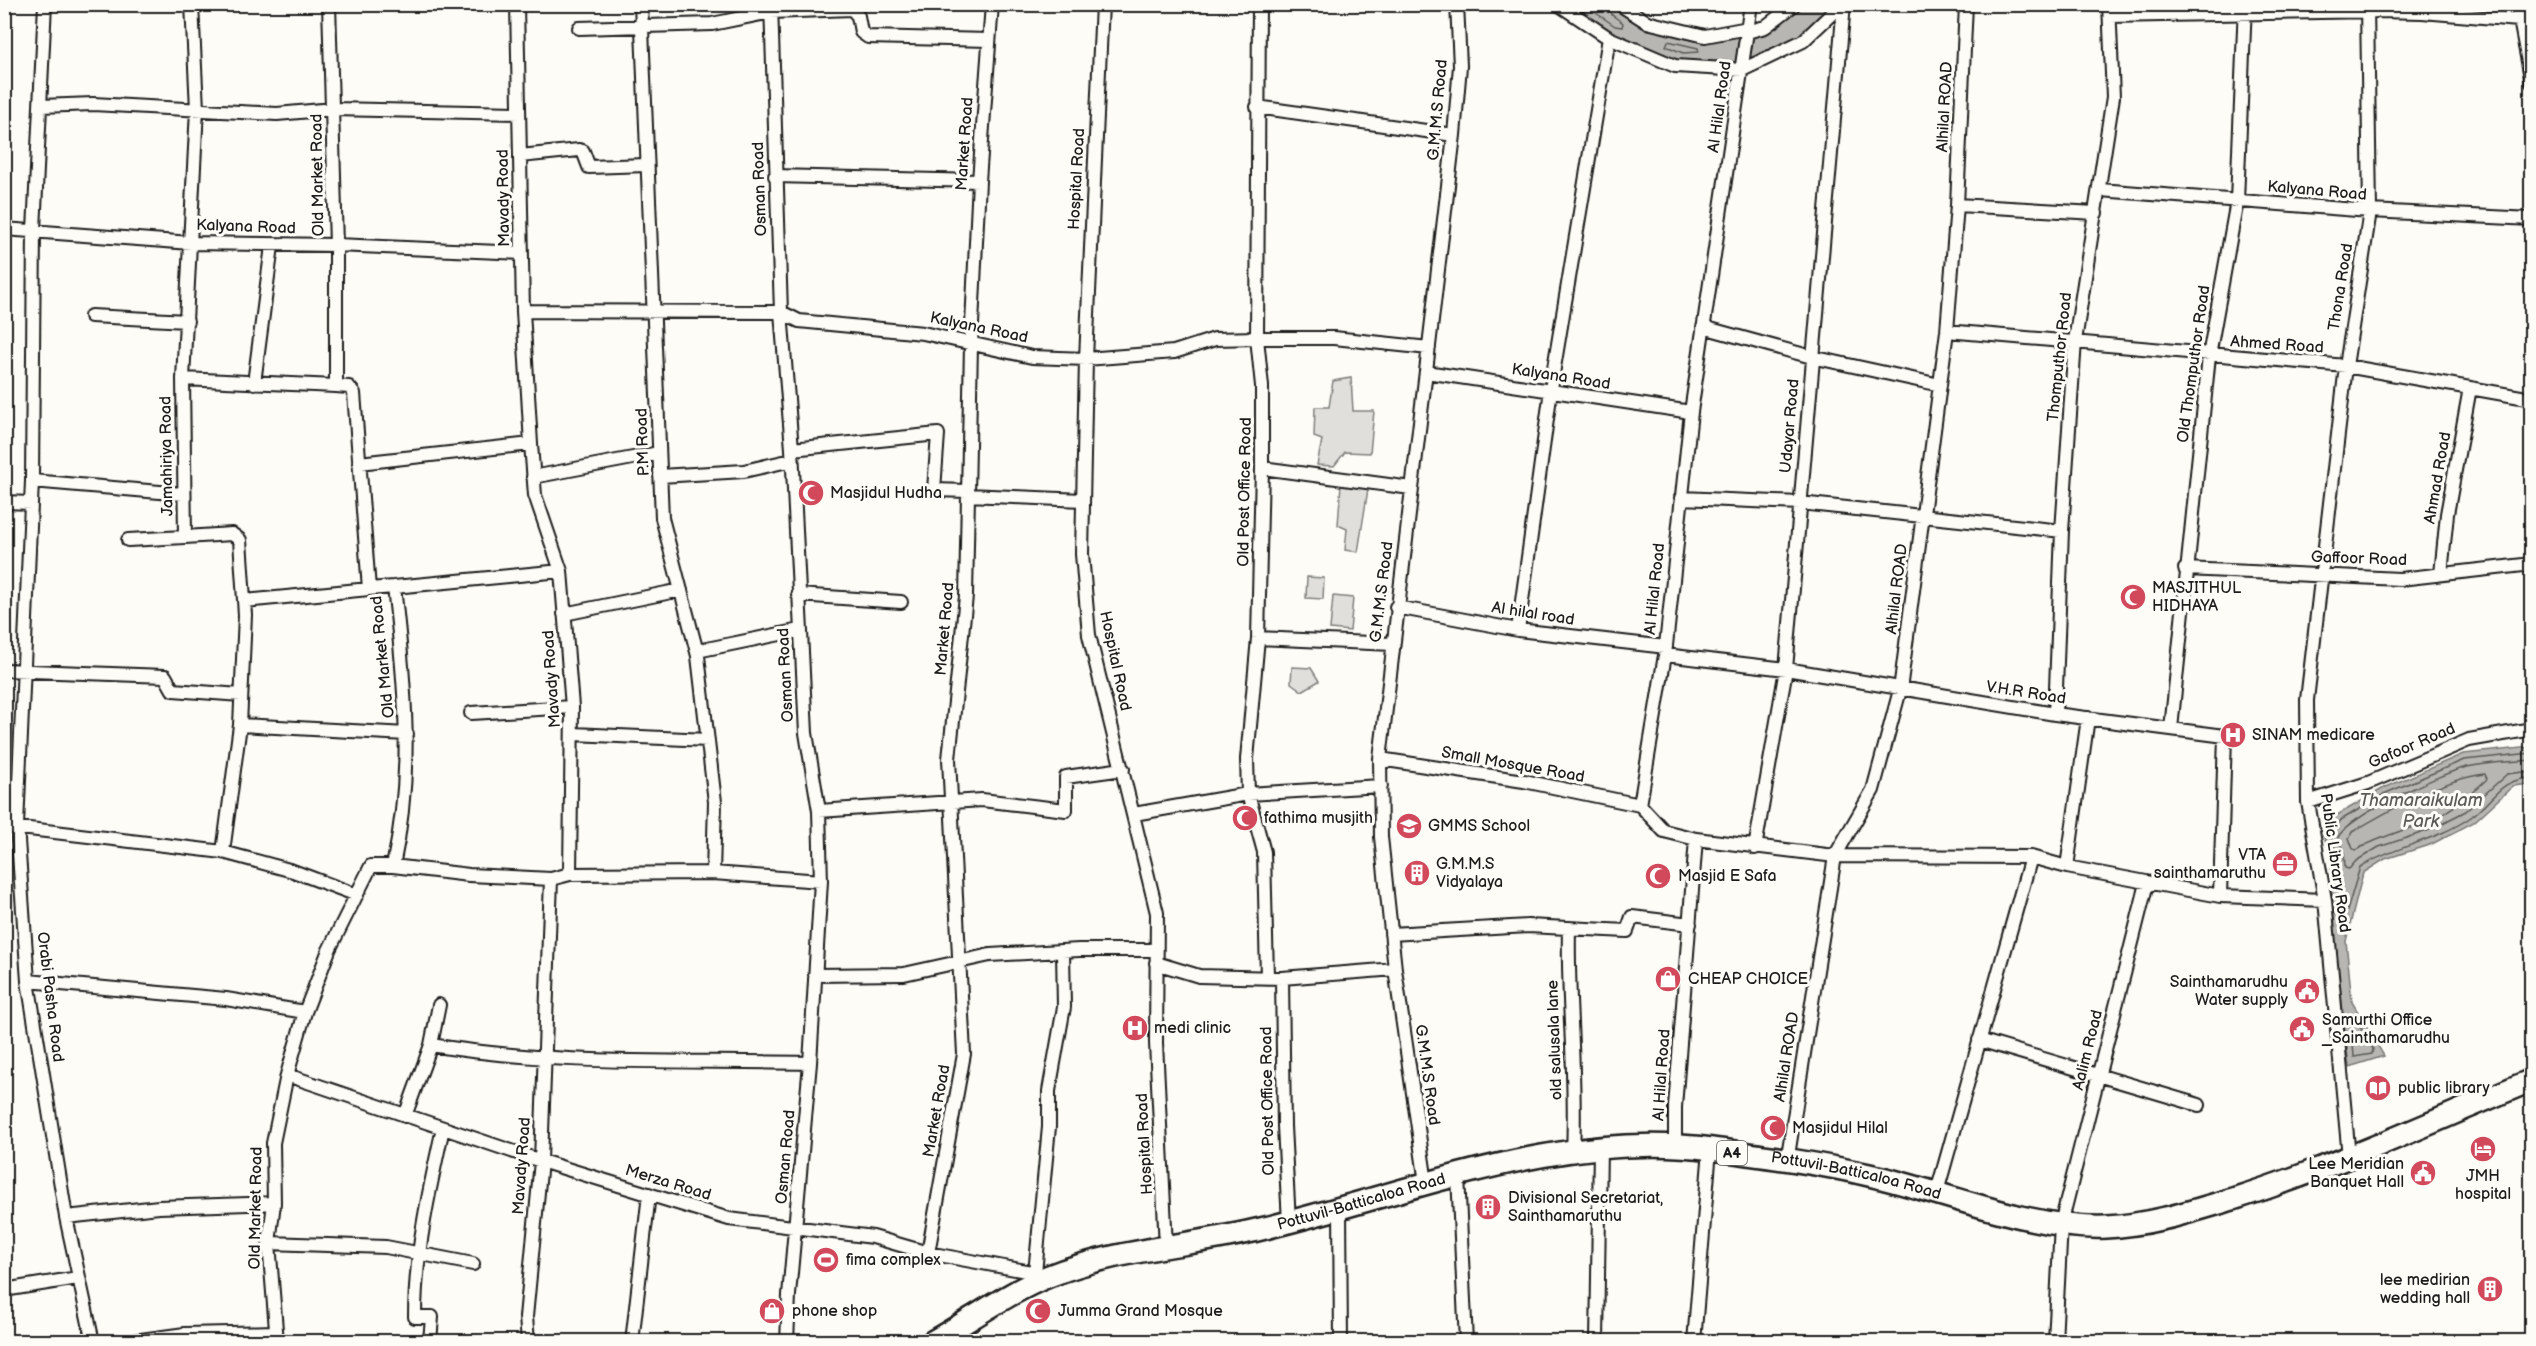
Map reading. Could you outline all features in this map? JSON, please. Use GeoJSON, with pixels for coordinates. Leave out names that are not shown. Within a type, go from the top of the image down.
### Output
{"type":"FeatureCollection","features":[{"type":"Feature","properties":{"kind":"highway","name":"Pottuvil-Batticaloa Road"},"geometry":{"type":"LineString","coordinates":[[944,1338],[1042,1274],[1289,1223],[1426,1183],[1530,1158],[1573,1151],[1675,1146],[1710,1149],[1869,1175],[2061,1224],[2102,1227],[2164,1220],[2283,1183],[2532,1080]]}},
{"type":"Feature","properties":{"kind":"street","name":"Orabi Pasha Road"},"geometry":{"type":"LineString","coordinates":[[45,4],[34,231],[32,481],[11,826],[28,981],[66,1217],[93,1341]]}},
{"type":"Feature","properties":{"kind":"street","name":"Jamahiriya Road"},"geometry":{"type":"LineString","coordinates":[[192,4],[197,109],[183,379],[185,537],[232,534],[240,540],[244,601],[240,725],[223,852]]}},
{"type":"Feature","properties":{"kind":"street","name":"Old Market Road"},"geometry":{"type":"LineString","coordinates":[[277,1337],[269,1243],[274,1203],[273,1143],[287,1075],[305,1012],[328,950],[371,866],[393,866],[403,820],[406,694],[394,587],[369,589],[354,393],[349,387],[336,386],[336,245],[329,4]]}},
{"type":"Feature","properties":{"kind":"street","name":"Mavady Road"},"geometry":{"type":"LineString","coordinates":[[516,4],[523,311],[533,477],[535,495],[561,571],[572,707],[570,874]]}},
{"type":"Feature","properties":{"kind":"street","name":"P.M Road"},"geometry":{"type":"LineString","coordinates":[[641,4],[662,518],[697,651],[715,802],[713,873]]}},
{"type":"Feature","properties":{"kind":"street","name":"Market Road"},"geometry":{"type":"LineString","coordinates":[[928,1253],[950,1119],[964,1054],[950,759],[966,596],[971,345],[979,181],[992,4]]}},
{"type":"Feature","properties":{"kind":"street","name":"Hospital Road"},"geometry":{"type":"LineString","coordinates":[[1102,4],[1086,358],[1082,554],[1089,635],[1157,913],[1156,1042],[1166,1247]]}},
{"type":"Feature","properties":{"kind":"street","name":"Old Post Office Road"},"geometry":{"type":"LineString","coordinates":[[1259,4],[1257,338],[1262,386],[1262,468],[1258,638],[1247,759],[1248,794],[1263,852],[1266,978]]}},
{"type":"Feature","properties":{"kind":"street","name":"G.M.M.S Road"},"geometry":{"type":"LineString","coordinates":[[1426,1183],[1391,934],[1381,837],[1380,759],[1396,607],[1454,135],[1460,66],[1457,4]]}},
{"type":"Feature","properties":{"kind":"street"},"geometry":{"type":"LineString","coordinates":[[1558,4],[1609,38],[1675,66],[1742,70],[1803,41],[1843,4]]}},
{"type":"Feature","properties":{"kind":"street"},"geometry":{"type":"LineString","coordinates":[[1618,4],[1647,22],[1705,36],[1766,27],[1796,4]]}},
{"type":"Feature","properties":{"kind":"street","name":"Al Hilal Road"},"geometry":{"type":"LineString","coordinates":[[1640,805],[1665,651],[1691,412],[1751,4]]}},
{"type":"Feature","properties":{"kind":"street","name":"Udayar Road"},"geometry":{"type":"LineString","coordinates":[[1755,848],[1786,669],[1843,4]]}},
{"type":"Feature","properties":{"kind":"street","name":"Alhilal ROAD"},"geometry":{"type":"LineString","coordinates":[[1787,1162],[1835,856],[1873,790],[1900,690],[1947,331],[1957,205],[1966,4]]}},
{"type":"Feature","properties":{"kind":"street"},"geometry":{"type":"LineString","coordinates":[[2517,4],[2532,83]]}},
{"type":"Feature","properties":{"kind":"street"},"geometry":{"type":"LineString","coordinates":[[579,28],[712,24],[771,8],[852,9],[858,16],[861,32],[868,37],[989,40]]}},
{"type":"Feature","properties":{"kind":"street","name":"Osman Road"},"geometry":{"type":"LineString","coordinates":[[771,8],[775,177],[800,630],[806,733],[819,811],[821,881],[810,1063],[787,1341]]}},
{"type":"Feature","properties":{"kind":"street"},"geometry":{"type":"LineString","coordinates":[[2109,10],[2367,8],[2519,20]]}},
{"type":"Feature","properties":{"kind":"street","name":"Thona Road"},"geometry":{"type":"LineString","coordinates":[[2321,574],[2346,366],[2370,212],[2367,8]]}},
{"type":"Feature","properties":{"kind":"street","name":"Old Thomputhor Road"},"geometry":{"type":"LineString","coordinates":[[2171,729],[2209,356],[2237,201],[2246,9]]}},
{"type":"Feature","properties":{"kind":"street","name":"Thomputhor Road"},"geometry":{"type":"LineString","coordinates":[[2055,714],[2062,531],[2075,341],[2113,97],[2109,10]]}},
{"type":"Feature","properties":{"kind":"street"},"geometry":{"type":"LineString","coordinates":[[1518,630],[1550,393],[1609,38]]}},
{"type":"Feature","properties":{"kind":"street"},"geometry":{"type":"LineString","coordinates":[[41,106],[93,104],[277,114],[333,109],[519,113]]}},
{"type":"Feature","properties":{"kind":"street"},"geometry":{"type":"LineString","coordinates":[[1257,107],[1454,135]]}},
{"type":"Feature","properties":{"kind":"street"},"geometry":{"type":"LineString","coordinates":[[520,156],[579,150],[584,152],[589,167],[646,165]]}},
{"type":"Feature","properties":{"kind":"street"},"geometry":{"type":"LineString","coordinates":[[775,177],[979,181]]}},
{"type":"Feature","properties":{"kind":"street","name":"Kalyana Road"},"geometry":{"type":"LineString","coordinates":[[2100,190],[2370,212],[2532,219]]}},
{"type":"Feature","properties":{"kind":"street"},"geometry":{"type":"LineString","coordinates":[[1957,205],[2096,213]]}},
{"type":"Feature","properties":{"kind":"street","name":"Kalyana Road"},"geometry":{"type":"LineString","coordinates":[[4,229],[191,243],[272,246],[336,245],[522,253]]}},
{"type":"Feature","properties":{"kind":"street"},"geometry":{"type":"LineString","coordinates":[[254,383],[272,246]]}},
{"type":"Feature","properties":{"kind":"street","name":"Kalyana Road"},"geometry":{"type":"LineString","coordinates":[[523,311],[782,312],[799,321],[923,333],[1032,357],[1086,358],[1174,352],[1215,339],[1257,338],[1334,338],[1429,348]]}},
{"type":"Feature","properties":{"kind":"street"},"geometry":{"type":"LineString","coordinates":[[91,316],[187,321]]}},
{"type":"Feature","properties":{"kind":"street"},"geometry":{"type":"LineString","coordinates":[[1703,327],[1812,357],[1940,385]]}},
{"type":"Feature","properties":{"kind":"street","name":"Ahmed Road"},"geometry":{"type":"LineString","coordinates":[[1947,331],[2075,341],[2209,356],[2346,366],[2532,399]]}},
{"type":"Feature","properties":{"kind":"street","name":"Kalyana Road"},"geometry":{"type":"LineString","coordinates":[[1426,372],[1550,393],[1691,412]]}},
{"type":"Feature","properties":{"kind":"street"},"geometry":{"type":"LineString","coordinates":[[183,379],[336,386]]}},
{"type":"Feature","properties":{"kind":"street","name":"Ahmad Road"},"geometry":{"type":"LineString","coordinates":[[2441,574],[2447,514],[2470,388]]}},
{"type":"Feature","properties":{"kind":"street"},"geometry":{"type":"LineString","coordinates":[[660,476],[744,471],[792,455],[939,434],[934,490],[1083,500]]}},
{"type":"Feature","properties":{"kind":"street"},"geometry":{"type":"LineString","coordinates":[[359,463],[531,444]]}},
{"type":"Feature","properties":{"kind":"street"},"geometry":{"type":"LineString","coordinates":[[533,477],[659,453]]}},
{"type":"Feature","properties":{"kind":"street"},"geometry":{"type":"LineString","coordinates":[[1262,468],[1411,488]]}},
{"type":"Feature","properties":{"kind":"street"},"geometry":{"type":"LineString","coordinates":[[32,481],[183,494]]}},
{"type":"Feature","properties":{"kind":"street"},"geometry":{"type":"LineString","coordinates":[[1682,498],[1800,503],[2062,531]]}},
{"type":"Feature","properties":{"kind":"street"},"geometry":{"type":"LineString","coordinates":[[4,502],[31,503]]}},
{"type":"Feature","properties":{"kind":"street"},"geometry":{"type":"LineString","coordinates":[[128,540],[185,537]]}},
{"type":"Feature","properties":{"kind":"street","name":"Gaffoor Road"},"geometry":{"type":"LineString","coordinates":[[2186,570],[2400,579],[2532,564]]}},
{"type":"Feature","properties":{"kind":"street"},"geometry":{"type":"LineString","coordinates":[[394,587],[561,571]]}},
{"type":"Feature","properties":{"kind":"street","name":"Public Library Road"},"geometry":{"type":"LineString","coordinates":[[2321,574],[2307,700],[2308,802],[2325,900],[2349,1157]]}},
{"type":"Feature","properties":{"kind":"street"},"geometry":{"type":"LineString","coordinates":[[244,601],[369,589]]}},
{"type":"Feature","properties":{"kind":"street"},"geometry":{"type":"LineString","coordinates":[[564,614],[681,590]]}},
{"type":"Feature","properties":{"kind":"street"},"geometry":{"type":"LineString","coordinates":[[798,595],[901,602]]}},
{"type":"Feature","properties":{"kind":"street","name":"Al hilal road"},"geometry":{"type":"LineString","coordinates":[[1396,607],[1518,630],[1665,651]]}},
{"type":"Feature","properties":{"kind":"street"},"geometry":{"type":"LineString","coordinates":[[697,651],[800,630]]}},
{"type":"Feature","properties":{"kind":"street"},"geometry":{"type":"LineString","coordinates":[[1258,638],[1392,644]]}},
{"type":"Feature","properties":{"kind":"street","name":"V.H.R Road"},"geometry":{"type":"LineString","coordinates":[[1665,651],[2055,714],[2225,736],[2220,896]]}},
{"type":"Feature","properties":{"kind":"street"},"geometry":{"type":"LineString","coordinates":[[4,670],[165,676],[173,690],[241,695]]}},
{"type":"Feature","properties":{"kind":"street"},"geometry":{"type":"LineString","coordinates":[[471,713],[572,707]]}},
{"type":"Feature","properties":{"kind":"street"},"geometry":{"type":"LineString","coordinates":[[2067,867],[2088,718]]}},
{"type":"Feature","properties":{"kind":"street"},"geometry":{"type":"LineString","coordinates":[[240,725],[406,734]]}},
{"type":"Feature","properties":{"kind":"street","name":"Gafoor Road"},"geometry":{"type":"LineString","coordinates":[[2308,802],[2368,783],[2469,740],[2532,729]]}},
{"type":"Feature","properties":{"kind":"street"},"geometry":{"type":"LineString","coordinates":[[573,734],[708,740]]}},
{"type":"Feature","properties":{"kind":"street","name":"Small Mosque Road"},"geometry":{"type":"LineString","coordinates":[[1380,759],[1524,781],[1640,805]]}},
{"type":"Feature","properties":{"kind":"street"},"geometry":{"type":"LineString","coordinates":[[819,811],[951,804],[982,800],[1066,810],[1066,777],[1123,769]]}},
{"type":"Feature","properties":{"kind":"street"},"geometry":{"type":"LineString","coordinates":[[1134,814],[1248,794],[1381,786]]}},
{"type":"Feature","properties":{"kind":"street"},"geometry":{"type":"LineString","coordinates":[[1640,805],[1664,831],[1696,839],[1755,848],[1835,856],[2031,857],[2067,867],[2220,896],[2325,900]]}},
{"type":"Feature","properties":{"kind":"street"},"geometry":{"type":"LineString","coordinates":[[11,826],[223,852],[293,871],[357,895]]}},
{"type":"Feature","properties":{"kind":"street","name":"Al Hilal Road"},"geometry":{"type":"LineString","coordinates":[[1675,1146],[1675,1107],[1696,839]]}},
{"type":"Feature","properties":{"kind":"street"},"geometry":{"type":"LineString","coordinates":[[1936,1192],[2031,857]]}},
{"type":"Feature","properties":{"kind":"street"},"geometry":{"type":"LineString","coordinates":[[393,866],[469,875],[551,879],[570,874],[713,873],[821,881]]}},
{"type":"Feature","properties":{"kind":"street","name":"Mavady Road"},"geometry":{"type":"LineString","coordinates":[[528,1341],[526,1317],[541,1161],[551,879]]}},
{"type":"Feature","properties":{"kind":"street","name":"Aalim Road"},"geometry":{"type":"LineString","coordinates":[[2055,1341],[2061,1224],[2146,883]]}},
{"type":"Feature","properties":{"kind":"street"},"geometry":{"type":"LineString","coordinates":[[1391,934],[1528,926],[1627,931],[1632,917],[1690,924]]}},
{"type":"Feature","properties":{"kind":"street","name":"old salusala lane"},"geometry":{"type":"LineString","coordinates":[[1569,928],[1570,1017],[1574,1070],[1573,1151]]}},
{"type":"Feature","properties":{"kind":"street"},"geometry":{"type":"LineString","coordinates":[[1042,1274],[1049,1091],[1064,1008],[1064,951]]}},
{"type":"Feature","properties":{"kind":"street"},"geometry":{"type":"LineString","coordinates":[[815,975],[904,974],[990,955],[1064,951],[1156,957],[1199,976],[1282,978],[1395,969]]}},
{"type":"Feature","properties":{"kind":"street","name":"Old Post Office Road"},"geometry":{"type":"LineString","coordinates":[[1282,978],[1284,1125],[1289,1223]]}},
{"type":"Feature","properties":{"kind":"street"},"geometry":{"type":"LineString","coordinates":[[28,981],[226,999],[305,1012]]}},
{"type":"Feature","properties":{"kind":"street"},"geometry":{"type":"LineString","coordinates":[[405,1116],[431,1045],[439,1005]]}},
{"type":"Feature","properties":{"kind":"street"},"geometry":{"type":"LineString","coordinates":[[1978,1040],[2199,1105]]}},
{"type":"Feature","properties":{"kind":"street"},"geometry":{"type":"LineString","coordinates":[[431,1045],[487,1054],[544,1058],[810,1063]]}},
{"type":"Feature","properties":{"kind":"street","name":"Merza Road"},"geometry":{"type":"LineString","coordinates":[[287,1075],[541,1161],[729,1219],[873,1237],[928,1253],[1042,1274]]}},
{"type":"Feature","properties":{"kind":"street"},"geometry":{"type":"LineString","coordinates":[[430,1341],[432,1317],[415,1317],[419,1253],[443,1128]]}},
{"type":"Feature","properties":{"kind":"street"},"geometry":{"type":"LineString","coordinates":[[1597,1341],[1600,1148]]}},
{"type":"Feature","properties":{"kind":"street"},"geometry":{"type":"LineString","coordinates":[[1694,1341],[1710,1149]]}},
{"type":"Feature","properties":{"kind":"street"},"geometry":{"type":"LineString","coordinates":[[1458,1175],[1466,1341]]}},
{"type":"Feature","properties":{"kind":"street"},"geometry":{"type":"LineString","coordinates":[[632,1341],[649,1194]]}},
{"type":"Feature","properties":{"kind":"street"},"geometry":{"type":"LineString","coordinates":[[66,1217],[159,1208],[274,1203]]}},
{"type":"Feature","properties":{"kind":"street"},"geometry":{"type":"LineString","coordinates":[[1340,1208],[1341,1341]]}},
{"type":"Feature","properties":{"kind":"street"},"geometry":{"type":"LineString","coordinates":[[269,1243],[386,1246],[473,1264]]}},
{"type":"Feature","properties":{"kind":"street"},"geometry":{"type":"LineString","coordinates":[[4,1290],[78,1278]]}},
{"type":"Feature","properties":{"kind":"street"},"geometry":{"type":"LineString","coordinates":[[126,1341],[185,1334],[277,1337]]}},
{"type":"Feature","properties":{"kind":"shaded area"},"geometry":{"type":"Polygon","coordinates":[[[1351,378],[1353,411],[1374,411],[1370,453],[1345,452],[1334,466],[1317,465],[1322,440],[1314,437],[1315,407],[1329,407],[1333,381],[1351,378]]]}},
{"type":"Feature","properties":{"kind":"shaded area"},"geometry":{"type":"Polygon","coordinates":[[[1341,484],[1368,489],[1358,552],[1345,550],[1347,529],[1338,525],[1341,484]]]}},
{"type":"Feature","properties":{"kind":"shaded area"},"geometry":{"type":"Polygon","coordinates":[[[1307,577],[1324,578],[1323,599],[1306,598],[1307,577]]]}},
{"type":"Feature","properties":{"kind":"shaded area"},"geometry":{"type":"Polygon","coordinates":[[[1333,596],[1353,598],[1350,631],[1330,629],[1333,596]]]}},
{"type":"Feature","properties":{"kind":"shaded area"},"geometry":{"type":"Polygon","coordinates":[[[1292,667],[1311,668],[1319,681],[1302,691],[1291,683],[1292,667]]]}},
{"type":"Feature","properties":{"kind":"water"},"geometry":{"type":"Polygon","coordinates":[[[1559,5],[1619,5],[1647,22],[1721,40],[1765,27],[1795,5],[1842,5],[1803,41],[1735,70],[1680,67],[1609,38],[1559,5]]]}},
{"type":"Feature","properties":{"kind":"water","name":"Thamaraikulam Park"},"geometry":{"type":"Polygon","coordinates":[[[2531,747],[2531,784],[2513,786],[2474,822],[2432,844],[2385,859],[2363,873],[2346,941],[2352,1002],[2384,1056],[2349,1067],[2332,917],[2331,853],[2323,835],[2337,815],[2384,788],[2463,754],[2531,747]]]}},
{"type":"Feature","properties":{"kind":"place","name":"Masjidul Hudha"},"geometry":{"type":"Point","coordinates":[811,493]}},
{"type":"Feature","properties":{"kind":"place","name":"MASJITHUL HIDHAYA"},"geometry":{"type":"Point","coordinates":[2133,597]}},
{"type":"Feature","properties":{"kind":"place","name":"SINAM medicare"},"geometry":{"type":"Point","coordinates":[2233,735]}},
{"type":"Feature","properties":{"kind":"place","name":"fathima musjith"},"geometry":{"type":"Point","coordinates":[1245,818]}},
{"type":"Feature","properties":{"kind":"place","name":"GMMS School"},"geometry":{"type":"Point","coordinates":[1409,826]}},
{"type":"Feature","properties":{"kind":"place","name":"VTA sainthamaruthu"},"geometry":{"type":"Point","coordinates":[2285,864]}},
{"type":"Feature","properties":{"kind":"place","name":"G.M.M.S Vidyalaya"},"geometry":{"type":"Point","coordinates":[1417,873]}},
{"type":"Feature","properties":{"kind":"place","name":"Masjid E Safa"},"geometry":{"type":"Point","coordinates":[1658,876]}},
{"type":"Feature","properties":{"kind":"place","name":"CHEAP CHOICE"},"geometry":{"type":"Point","coordinates":[1668,979]}},
{"type":"Feature","properties":{"kind":"place","name":"Sainthamarudhu Water supply"},"geometry":{"type":"Point","coordinates":[2307,991]}},
{"type":"Feature","properties":{"kind":"place","name":"medi clinic"},"geometry":{"type":"Point","coordinates":[1135,1028]}},
{"type":"Feature","properties":{"kind":"place","name":"Samurthi Office _Sainthamarudhu"},"geometry":{"type":"Point","coordinates":[2302,1029]}},
{"type":"Feature","properties":{"kind":"place","name":"public library"},"geometry":{"type":"Point","coordinates":[2378,1088]}},
{"type":"Feature","properties":{"kind":"place","name":"Masjidul Hilal"},"geometry":{"type":"Point","coordinates":[1773,1128]}},
{"type":"Feature","properties":{"kind":"place","name":"JMH hospital"},"geometry":{"type":"Point","coordinates":[2483,1149]}},
{"type":"Feature","properties":{"kind":"place","name":"Lee Meridian Banquet Hall"},"geometry":{"type":"Point","coordinates":[2423,1173]}},
{"type":"Feature","properties":{"kind":"place","name":"Divisional Secretariat, Sainthamaruthu"},"geometry":{"type":"Point","coordinates":[1488,1207]}},
{"type":"Feature","properties":{"kind":"place","name":"fima complex"},"geometry":{"type":"Point","coordinates":[826,1260]}},
{"type":"Feature","properties":{"kind":"place","name":"lee medirian wedding hall"},"geometry":{"type":"Point","coordinates":[2490,1289]}},
{"type":"Feature","properties":{"kind":"place","name":"phone shop"},"geometry":{"type":"Point","coordinates":[772,1311]}},
{"type":"Feature","properties":{"kind":"place","name":"Jumma Grand Mosque"},"geometry":{"type":"Point","coordinates":[1038,1311]}}]}
